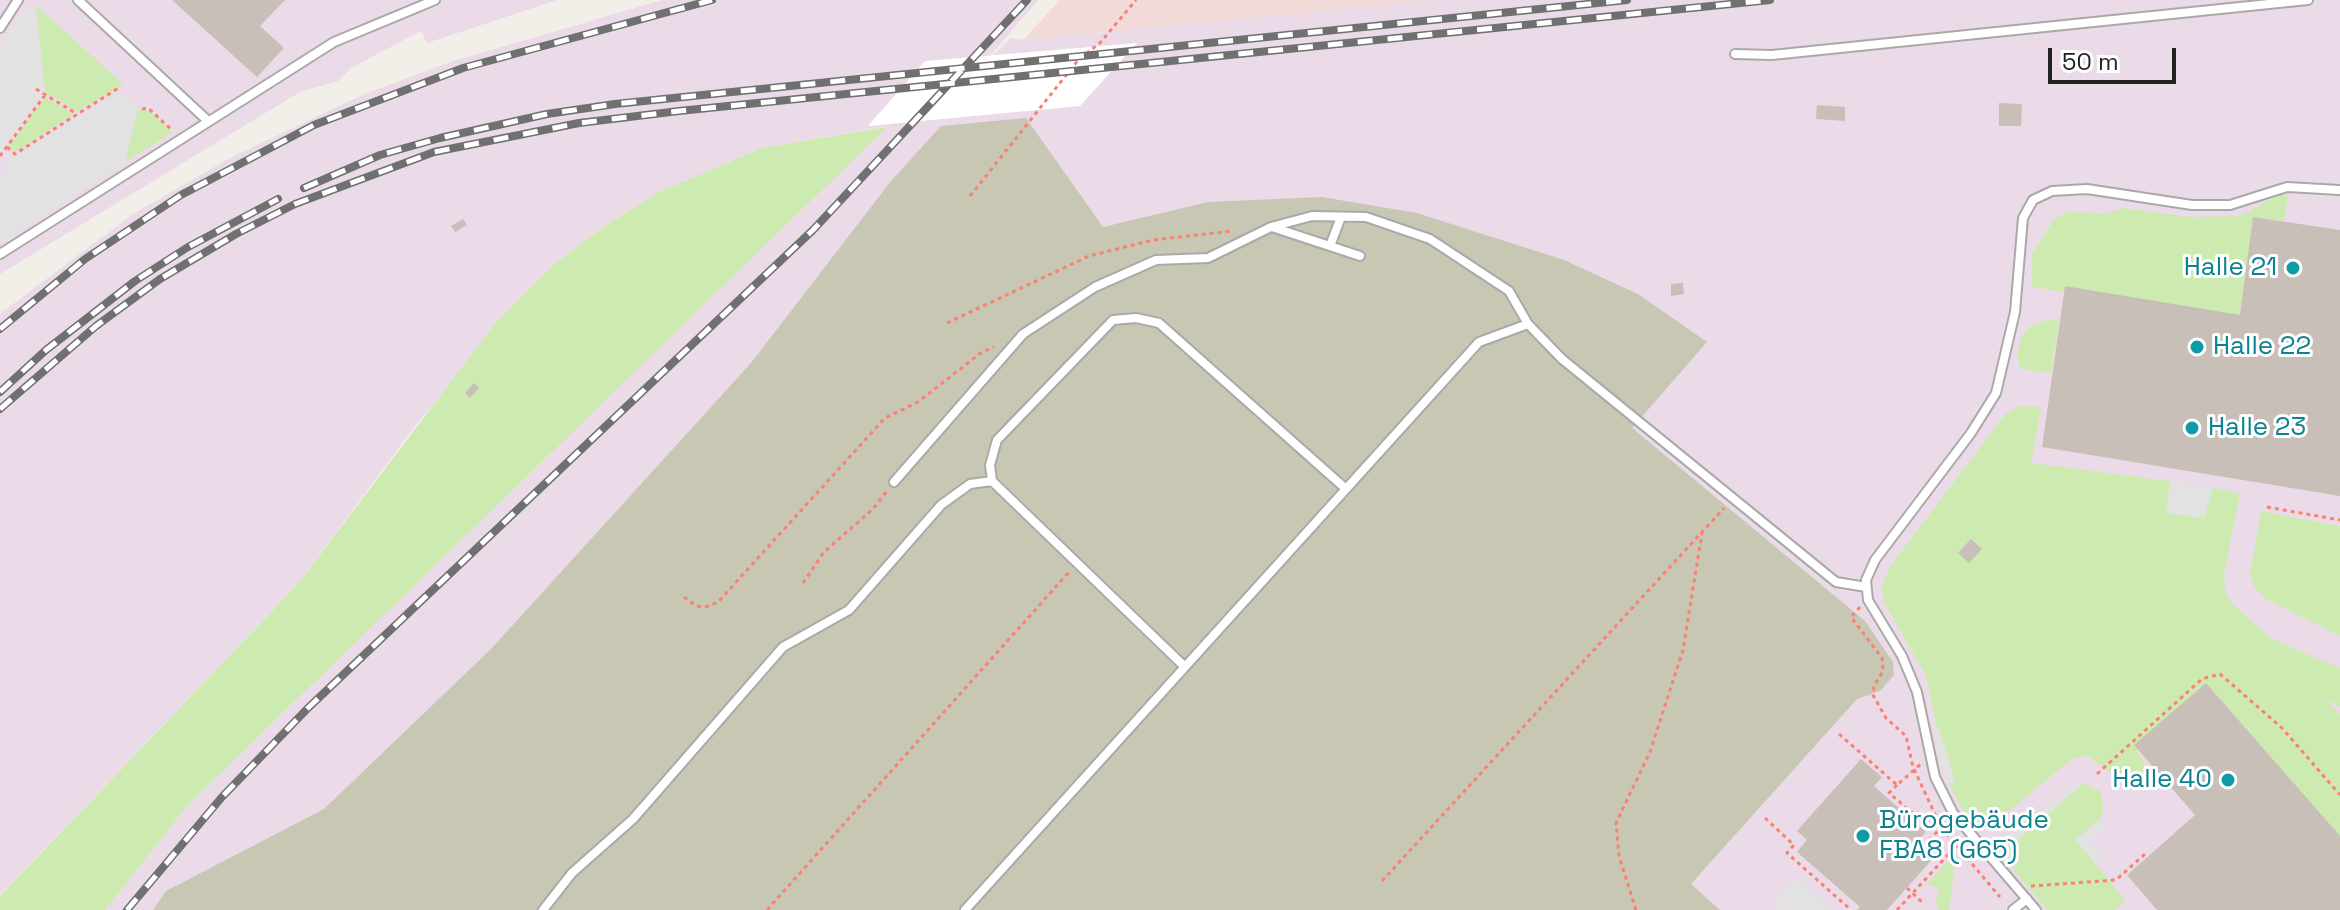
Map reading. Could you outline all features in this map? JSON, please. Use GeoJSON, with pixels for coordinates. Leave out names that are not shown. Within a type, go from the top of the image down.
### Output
{"type":"FeatureCollection","features":[{"type":"Feature","properties":{"kind":"lane"},"geometry":{"type":"LineString","coordinates":[[0,28],[18,0]]}},
{"type":"Feature","properties":{"kind":"lane"},"geometry":{"type":"LineString","coordinates":[[78,0],[208,121]]}},
{"type":"Feature","properties":{"kind":"lane"},"geometry":{"type":"LineString","coordinates":[[0,254],[334,42],[435,0]]}},
{"type":"Feature","properties":{"kind":"lane"},"geometry":{"type":"LineString","coordinates":[[1735,54],[1772,55],[2308,0]]}},
{"type":"Feature","properties":{"kind":"lane"},"geometry":{"type":"LineString","coordinates":[[2036,910],[1953,813],[1935,777],[1917,692],[1902,656],[1868,600],[1866,587],[1875,560],[1971,433],[1996,393],[2015,312],[2023,218],[2033,200],[2052,191],[2087,189],[2192,205],[2230,205],[2287,187],[2340,190]]}},
{"type":"Feature","properties":{"kind":"lane"},"geometry":{"type":"LineString","coordinates":[[894,482],[1023,334],[1095,287],[1156,260],[1208,258],[1271,227],[1312,216],[1366,217],[1430,239],[1509,291],[1528,324],[1562,359],[1836,582],[1866,587]]}},
{"type":"Feature","properties":{"kind":"lane"},"geometry":{"type":"LineString","coordinates":[[1330,246],[1341,217]]}},
{"type":"Feature","properties":{"kind":"lane"},"geometry":{"type":"LineString","coordinates":[[1271,227],[1360,256]]}},
{"type":"Feature","properties":{"kind":"lane"},"geometry":{"type":"LineString","coordinates":[[1185,667],[992,481],[990,465],[997,440],[1113,320],[1136,318],[1159,323],[1346,489]]}},
{"type":"Feature","properties":{"kind":"lane"},"geometry":{"type":"LineString","coordinates":[[965,910],[1479,342],[1528,324]]}},
{"type":"Feature","properties":{"kind":"lane"},"geometry":{"type":"LineString","coordinates":[[543,910],[572,873],[633,819],[783,647],[849,610],[941,505],[970,484],[992,481]]}},
{"type":"Feature","properties":{"kind":"lane"},"geometry":{"type":"LineString","coordinates":[[2013,910],[2027,899]]}},
{"type":"Feature","properties":{"kind":"path"},"geometry":{"type":"LineString","coordinates":[[970,196],[1079,59],[1100,43],[1136,0]]}},
{"type":"Feature","properties":{"kind":"path"},"geometry":{"type":"LineString","coordinates":[[7,147],[15,154],[120,87]]}},
{"type":"Feature","properties":{"kind":"path"},"geometry":{"type":"LineString","coordinates":[[36,89],[77,114]]}},
{"type":"Feature","properties":{"kind":"path"},"geometry":{"type":"LineString","coordinates":[[0,156],[45,95]]}},
{"type":"Feature","properties":{"kind":"path"},"geometry":{"type":"LineString","coordinates":[[142,109],[148,108],[172,130]]}},
{"type":"Feature","properties":{"kind":"path"},"geometry":{"type":"LineString","coordinates":[[947,323],[1089,256],[1153,240],[1242,230]]}},
{"type":"Feature","properties":{"kind":"path"},"geometry":{"type":"LineString","coordinates":[[684,597],[696,606],[705,607],[718,602],[885,418],[918,402],[982,352],[995,346]]}},
{"type":"Feature","properties":{"kind":"path"},"geometry":{"type":"LineString","coordinates":[[803,583],[824,552],[873,509],[894,482]]}},
{"type":"Feature","properties":{"kind":"path"},"geometry":{"type":"LineString","coordinates":[[1382,881],[1732,499]]}},
{"type":"Feature","properties":{"kind":"path"},"geometry":{"type":"LineString","coordinates":[[2267,507],[2340,520]]}},
{"type":"Feature","properties":{"kind":"path"},"geometry":{"type":"LineString","coordinates":[[1636,910],[1619,856],[1616,823],[1650,752],[1683,650],[1702,533]]}},
{"type":"Feature","properties":{"kind":"path"},"geometry":{"type":"LineString","coordinates":[[767,910],[1077,563]]}},
{"type":"Feature","properties":{"kind":"path"},"geometry":{"type":"LineString","coordinates":[[1868,600],[1851,617],[1882,658],[1883,671],[1874,686],[1873,695],[1886,718],[1906,736],[1913,767],[1941,827],[2000,897]]}},
{"type":"Feature","properties":{"kind":"path"},"geometry":{"type":"LineString","coordinates":[[2097,774],[2202,679],[2220,674],[2282,728],[2340,795]]}},
{"type":"Feature","properties":{"kind":"path"},"geometry":{"type":"LineString","coordinates":[[1839,734],[1897,785]]}},
{"type":"Feature","properties":{"kind":"path"},"geometry":{"type":"LineString","coordinates":[[1931,760],[1913,767],[1889,793],[1937,831],[1927,842],[1944,857]]}},
{"type":"Feature","properties":{"kind":"path"},"geometry":{"type":"LineString","coordinates":[[1765,818],[1794,845],[1787,853],[1851,910]]}},
{"type":"Feature","properties":{"kind":"path"},"geometry":{"type":"LineString","coordinates":[[1897,910],[1956,846]]}},
{"type":"Feature","properties":{"kind":"path"},"geometry":{"type":"LineString","coordinates":[[2016,886],[2116,880],[2145,854],[2147,857]]}},
{"type":"Feature","properties":{"kind":"path"},"geometry":{"type":"LineString","coordinates":[[1907,888],[1923,903]]}},
{"type":"Feature","properties":{"kind":"shaded area"},"geometry":{"type":"Polygon","coordinates":[[[0,0],[557,0],[427,43],[421,31],[351,68],[338,81],[300,92],[0,274],[0,0]]]}},
{"type":"Feature","properties":{"kind":"shaded area"},"geometry":{"type":"Polygon","coordinates":[[[662,0],[1038,0],[952,100],[1010,38],[1023,40],[1437,0],[2340,0],[2340,910],[105,910],[190,803],[885,127],[762,148],[659,192],[603,227],[552,266],[414,427],[297,585],[0,895],[0,314],[133,214],[230,158],[362,95],[450,62],[662,0]]]}},
{"type":"Feature","properties":{"kind":"shaded area"},"geometry":{"type":"Polygon","coordinates":[[[1060,0],[1437,0],[1023,40],[1060,0]]]}},
{"type":"Feature","properties":{"kind":"shaded area"},"geometry":{"type":"Polygon","coordinates":[[[35,8],[45,92],[0,154],[0,43],[25,10],[35,8]]]}},
{"type":"Feature","properties":{"kind":"shaded area"},"geometry":{"type":"Polygon","coordinates":[[[118,91],[138,109],[125,162],[0,242],[0,182],[8,159],[118,91]]]}},
{"type":"Feature","properties":{"kind":"shaded area"},"geometry":{"type":"Polygon","coordinates":[[[1026,118],[1103,227],[1208,202],[1322,197],[1417,213],[1564,260],[1638,294],[1707,342],[1632,428],[1865,621],[1893,662],[1894,675],[1880,691],[1857,699],[1691,884],[1720,910],[153,910],[166,891],[324,809],[491,649],[751,363],[891,181],[941,126],[1026,118]]]}},
{"type":"Feature","properties":{"kind":"shaded area"},"geometry":{"type":"Polygon","coordinates":[[[2170,481],[2213,487],[2204,518],[2166,513],[2170,481]]]}},
{"type":"Feature","properties":{"kind":"shaded area"},"geometry":{"type":"Polygon","coordinates":[[[1939,728],[1955,781],[1949,784],[1938,757],[1933,729],[1939,728]]]}},
{"type":"Feature","properties":{"kind":"shaded area"},"geometry":{"type":"Polygon","coordinates":[[[2084,783],[2007,848],[2010,837],[2071,786],[2084,783]]]}},
{"type":"Feature","properties":{"kind":"shaded area"},"geometry":{"type":"Polygon","coordinates":[[[2099,820],[2106,828],[2091,841],[2104,855],[2095,863],[2075,840],[2099,820]]]}},
{"type":"Feature","properties":{"kind":"shaded area"},"geometry":{"type":"Polygon","coordinates":[[[1798,878],[1832,910],[1769,909],[1798,878]]]}},
{"type":"Feature","properties":{"kind":"green space"},"geometry":{"type":"Polygon","coordinates":[[[36,5],[123,84],[77,112],[45,92],[36,5]]]}},
{"type":"Feature","properties":{"kind":"green space"},"geometry":{"type":"Polygon","coordinates":[[[45,97],[74,114],[15,152],[8,147],[45,97]]]}},
{"type":"Feature","properties":{"kind":"green space"},"geometry":{"type":"Polygon","coordinates":[[[138,109],[149,111],[173,132],[125,162],[138,109]]]}},
{"type":"Feature","properties":{"kind":"green space"},"geometry":{"type":"Polygon","coordinates":[[[887,127],[190,803],[105,910],[0,910],[0,896],[297,585],[494,325],[552,266],[603,227],[659,192],[762,148],[887,127]]]}},
{"type":"Feature","properties":{"kind":"green space"},"geometry":{"type":"Polygon","coordinates":[[[2279,195],[2288,196],[2284,221],[2253,217],[2240,315],[2066,287],[2064,292],[2032,287],[2032,254],[2055,218],[2070,211],[2105,214],[2123,208],[2191,217],[2240,216],[2279,195]]]}},
{"type":"Feature","properties":{"kind":"green space"},"geometry":{"type":"Polygon","coordinates":[[[2047,320],[2059,321],[2051,373],[2021,369],[2017,359],[2020,340],[2030,326],[2047,320]]]}},
{"type":"Feature","properties":{"kind":"green space"},"geometry":{"type":"Polygon","coordinates":[[[2020,406],[2041,407],[2031,463],[2170,481],[2166,513],[2204,518],[2213,487],[2240,494],[2224,575],[2226,594],[2234,606],[2272,639],[2340,668],[2340,707],[2324,698],[2340,714],[2340,836],[2206,683],[2135,745],[2149,773],[2145,778],[2122,780],[2087,756],[2073,758],[1997,821],[1984,823],[1966,816],[1949,784],[1955,781],[1937,729],[1926,676],[1884,602],[1882,586],[1889,568],[2006,413],[2020,406]]]}},
{"type":"Feature","properties":{"kind":"green space"},"geometry":{"type":"Polygon","coordinates":[[[2261,511],[2340,526],[2340,636],[2267,600],[2253,585],[2250,574],[2261,511]]]}},
{"type":"Feature","properties":{"kind":"green space"},"geometry":{"type":"Polygon","coordinates":[[[2084,783],[2100,791],[2104,808],[2099,820],[2076,840],[2125,900],[2115,910],[2048,910],[2014,871],[2007,848],[2084,783]]]}},
{"type":"Feature","properties":{"kind":"green space"},"geometry":{"type":"Polygon","coordinates":[[[1956,859],[1949,910],[1939,910],[1935,900],[1940,892],[1933,885],[1926,885],[1947,862],[1956,859]]]}},
{"type":"Feature","properties":{"kind":"pier"},"geometry":{"type":"Polygon","coordinates":[[[1137,43],[1080,106],[868,126],[925,61],[1137,43]]]}},
{"type":"Feature","properties":{"kind":"building"},"geometry":{"type":"Polygon","coordinates":[[[172,0],[285,0],[260,26],[284,48],[257,77],[172,0]]]}},
{"type":"Feature","properties":{"kind":"building"},"geometry":{"type":"Polygon","coordinates":[[[1999,103],[2022,104],[2021,126],[1999,126],[1999,103]]]}},
{"type":"Feature","properties":{"kind":"building"},"geometry":{"type":"Polygon","coordinates":[[[1817,105],[1845,107],[1845,121],[1816,119],[1817,105]]]}},
{"type":"Feature","properties":{"kind":"building"},"geometry":{"type":"Polygon","coordinates":[[[2253,217],[2340,230],[2340,496],[2042,447],[2065,286],[2240,315],[2253,217]]]}},
{"type":"Feature","properties":{"kind":"building"},"geometry":{"type":"Polygon","coordinates":[[[463,219],[467,225],[455,232],[451,226],[463,219]]]}},
{"type":"Feature","properties":{"kind":"building"},"geometry":{"type":"Polygon","coordinates":[[[1683,283],[1684,294],[1671,296],[1671,284],[1683,283]]]}},
{"type":"Feature","properties":{"kind":"building"},"geometry":{"type":"Polygon","coordinates":[[[474,383],[479,388],[470,398],[465,393],[474,383]]]}},
{"type":"Feature","properties":{"kind":"building"},"geometry":{"type":"Polygon","coordinates":[[[1971,539],[1982,549],[1969,563],[1958,553],[1971,539]]]}},
{"type":"Feature","properties":{"kind":"building","name":"Halle 40"},"geometry":{"type":"Polygon","coordinates":[[[2206,683],[2340,836],[2340,910],[2157,910],[2127,875],[2195,815],[2134,745],[2206,683]]]}},
{"type":"Feature","properties":{"kind":"building","name":"Bürogebäude FBA8 (G65)"},"geometry":{"type":"Polygon","coordinates":[[[1861,759],[1882,777],[1874,786],[1926,832],[1919,840],[1936,855],[1887,910],[1857,910],[1860,907],[1797,852],[1807,840],[1797,831],[1861,759]]]}},
{"type":"Feature","properties":{"kind":"railway"},"geometry":{"type":"LineString","coordinates":[[0,329],[85,259],[181,195],[314,125],[463,68],[712,0]]}},
{"type":"Feature","properties":{"kind":"railway"},"geometry":{"type":"LineString","coordinates":[[127,910],[222,797],[308,708],[813,230],[1027,0]]}},
{"type":"Feature","properties":{"kind":"railway"},"geometry":{"type":"LineString","coordinates":[[304,188],[380,155],[440,138],[547,114],[615,104],[1627,0]]}},
{"type":"Feature","properties":{"kind":"railway"},"geometry":{"type":"LineString","coordinates":[[0,409],[96,326],[160,279],[236,234],[295,204],[434,152],[579,123],[679,111],[1770,0]]}},
{"type":"Feature","properties":{"kind":"railway"},"geometry":{"type":"LineString","coordinates":[[0,392],[46,350],[135,281],[188,247],[278,199]]}},
{"type":"Feature","properties":{"kind":"place","name":"Halle 21"},"geometry":{"type":"Point","coordinates":[2293,268]}},
{"type":"Feature","properties":{"kind":"place","name":"Halle 22"},"geometry":{"type":"Point","coordinates":[2197,347]}},
{"type":"Feature","properties":{"kind":"place","name":"Halle 23"},"geometry":{"type":"Point","coordinates":[2192,428]}},
{"type":"Feature","properties":{"kind":"place","name":"Halle 40"},"geometry":{"type":"Point","coordinates":[2228,780]}},
{"type":"Feature","properties":{"kind":"place","name":"Bürogebäude FBA8 (G65)"},"geometry":{"type":"Point","coordinates":[1863,836]}}]}
